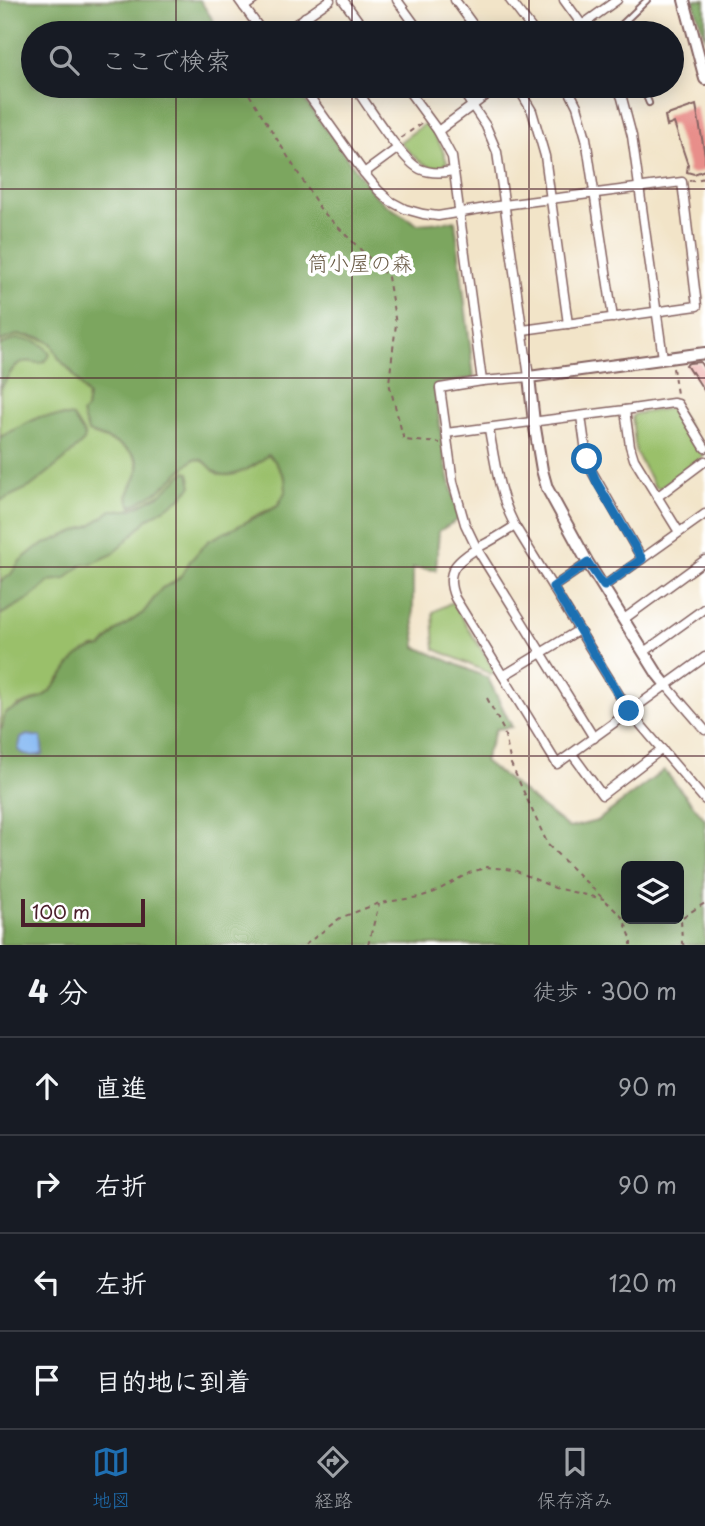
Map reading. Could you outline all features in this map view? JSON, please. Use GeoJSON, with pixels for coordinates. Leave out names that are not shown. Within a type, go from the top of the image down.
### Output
{"type":"FeatureCollection","features":[{"type":"Feature","properties":{"kind":"street"},"geometry":{"type":"LineString","coordinates":[[254,0],[241,4],[254,21]]}},
{"type":"Feature","properties":{"kind":"street"},"geometry":{"type":"LineString","coordinates":[[301,21],[330,0]]}},
{"type":"Feature","properties":{"kind":"street"},"geometry":{"type":"LineString","coordinates":[[343,0],[358,21]]}},
{"type":"Feature","properties":{"kind":"street"},"geometry":{"type":"LineString","coordinates":[[454,0],[470,21]]}},
{"type":"Feature","properties":{"kind":"street"},"geometry":{"type":"LineString","coordinates":[[510,0],[526,21]]}},
{"type":"Feature","properties":{"kind":"street"},"geometry":{"type":"LineString","coordinates":[[565,0],[580,21]]}},
{"type":"Feature","properties":{"kind":"street"},"geometry":{"type":"LineString","coordinates":[[588,21],[617,0]]}},
{"type":"Feature","properties":{"kind":"street"},"geometry":{"type":"LineString","coordinates":[[684,0],[705,79]]}},
{"type":"Feature","properties":{"kind":"street"},"geometry":{"type":"LineString","coordinates":[[399,1],[413,21]]}},
{"type":"Feature","properties":{"kind":"street"},"geometry":{"type":"LineString","coordinates":[[311,98],[378,190],[390,201],[422,214],[439,216],[681,182],[697,306],[523,330]]}},
{"type":"Feature","properties":{"kind":"street"},"geometry":{"type":"LineString","coordinates":[[363,98],[411,163],[434,173],[453,171]]}},
{"type":"Feature","properties":{"kind":"street"},"geometry":{"type":"LineString","coordinates":[[414,98],[438,131],[452,157],[482,381]]}},
{"type":"Feature","properties":{"kind":"street"},"geometry":{"type":"LineString","coordinates":[[468,98],[486,126],[497,152],[534,422],[547,488],[588,563],[644,652],[666,685],[705,730]]}},
{"type":"Feature","properties":{"kind":"street"},"geometry":{"type":"LineString","coordinates":[[438,131],[483,98]]}},
{"type":"Feature","properties":{"kind":"street"},"geometry":{"type":"LineString","coordinates":[[524,98],[532,111],[545,156],[568,324]]}},
{"type":"Feature","properties":{"kind":"street"},"geometry":{"type":"LineString","coordinates":[[573,98],[586,138],[613,318]]}},
{"type":"Feature","properties":{"kind":"street"},"geometry":{"type":"LineString","coordinates":[[622,98],[632,136],[656,312],[667,358]]}},
{"type":"Feature","properties":{"kind":"street"},"geometry":{"type":"LineString","coordinates":[[364,173],[396,145]]}},
{"type":"Feature","properties":{"kind":"street"},"geometry":{"type":"LineString","coordinates":[[594,738],[477,549],[465,524],[453,482],[440,388],[704,355]]}},
{"type":"Feature","properties":{"kind":"street"},"geometry":{"type":"LineString","coordinates":[[446,433],[673,403],[678,404],[705,448]]}},
{"type":"Feature","properties":{"kind":"street"},"geometry":{"type":"LineString","coordinates":[[625,410],[634,458],[679,532]]}},
{"type":"Feature","properties":{"kind":"street"},"geometry":{"type":"LineString","coordinates":[[581,416],[591,470],[642,559]]}},
{"type":"Feature","properties":{"kind":"street"},"geometry":{"type":"LineString","coordinates":[[489,429],[497,481],[515,526],[629,711],[705,800]]}},
{"type":"Feature","properties":{"kind":"street"},"geometry":{"type":"LineString","coordinates":[[657,498],[705,461]]}},
{"type":"Feature","properties":{"kind":"street"},"geometry":{"type":"LineString","coordinates":[[604,586],[705,514]]}},
{"type":"Feature","properties":{"kind":"street"},"geometry":{"type":"LineString","coordinates":[[515,526],[462,558],[452,573],[450,585],[455,598],[557,764],[705,657]]}},
{"type":"Feature","properties":{"kind":"street"},"geometry":{"type":"LineString","coordinates":[[624,619],[705,561]]}},
{"type":"Feature","properties":{"kind":"street"},"geometry":{"type":"LineString","coordinates":[[553,587],[588,563]]}},
{"type":"Feature","properties":{"kind":"street"},"geometry":{"type":"LineString","coordinates":[[644,652],[705,608]]}},
{"type":"Feature","properties":{"kind":"street"},"geometry":{"type":"LineString","coordinates":[[503,676],[579,630]]}},
{"type":"Feature","properties":{"kind":"street"},"geometry":{"type":"LineString","coordinates":[[572,754],[602,794],[662,749]]}},
{"type":"Feature","properties":{"kind":"lane"},"geometry":{"type":"LineString","coordinates":[[624,21],[647,0]]}},
{"type":"Feature","properties":{"kind":"lane"},"geometry":{"type":"LineString","coordinates":[[647,98],[649,103]]}},
{"type":"Feature","properties":{"kind":"path"},"geometry":{"type":"LineString","coordinates":[[251,98],[321,210],[388,277],[396,324],[389,383],[404,440],[447,444]]}},
{"type":"Feature","properties":{"kind":"path"},"geometry":{"type":"LineString","coordinates":[[396,145],[428,118]]}},
{"type":"Feature","properties":{"kind":"path"},"geometry":{"type":"LineString","coordinates":[[681,182],[705,178]]}},
{"type":"Feature","properties":{"kind":"path"},"geometry":{"type":"LineString","coordinates":[[667,358],[678,404]]}},
{"type":"Feature","properties":{"kind":"path"},"geometry":{"type":"LineString","coordinates":[[487,698],[504,732],[511,764],[548,845],[623,918],[631,945]]}},
{"type":"Feature","properties":{"kind":"path"},"geometry":{"type":"LineString","coordinates":[[305,945],[340,918],[379,903],[435,892],[469,873],[487,867],[514,870],[555,888],[604,899]]}},
{"type":"Feature","properties":{"kind":"path"},"geometry":{"type":"LineString","coordinates":[[368,945],[379,903]]}},
{"type":"Feature","properties":{"kind":"path"},"geometry":{"type":"LineString","coordinates":[[684,945],[681,918],[705,903]]}},
{"type":"Feature","properties":{"kind":"green space","name":"筒小屋の森"},"geometry":{"type":"Polygon","coordinates":[[[0,0],[200,0],[213,21],[21,21],[21,98],[303,98],[373,193],[385,204],[417,224],[455,221],[474,378],[434,385],[445,460],[459,519],[439,531],[436,570],[413,568],[416,647],[488,678],[512,727],[496,729],[484,761],[569,828],[597,821],[664,770],[705,819],[705,945],[0,945],[0,730],[5,713],[45,695],[59,681],[74,659],[102,647],[115,632],[143,613],[162,588],[181,576],[208,541],[278,506],[286,490],[285,478],[268,455],[251,467],[230,475],[217,473],[205,462],[194,459],[160,490],[132,506],[129,493],[137,472],[136,458],[120,445],[88,432],[82,414],[86,409],[88,397],[71,371],[59,359],[52,344],[42,338],[17,335],[0,341],[0,0]]]}},
{"type":"Feature","properties":{"kind":"green space"},"geometry":{"type":"Polygon","coordinates":[[[693,0],[705,0],[705,39],[693,0]]]}},
{"type":"Feature","properties":{"kind":"green space"},"geometry":{"type":"Polygon","coordinates":[[[427,122],[447,162],[442,168],[424,164],[400,142],[427,122]]]}},
{"type":"Feature","properties":{"kind":"green space"},"geometry":{"type":"Polygon","coordinates":[[[17,335],[42,339],[52,344],[88,397],[86,409],[92,434],[122,446],[134,456],[138,470],[127,496],[132,506],[160,490],[194,459],[205,462],[217,473],[230,475],[251,467],[268,454],[285,478],[286,491],[278,505],[253,517],[190,561],[181,576],[162,588],[143,613],[115,632],[102,647],[92,648],[42,697],[17,706],[0,730],[0,341],[17,335]]]}},
{"type":"Feature","properties":{"kind":"green space"},"geometry":{"type":"Polygon","coordinates":[[[16,339],[40,344],[50,355],[43,362],[17,365],[0,390],[0,345],[16,339]]]}},
{"type":"Feature","properties":{"kind":"green space"},"geometry":{"type":"Polygon","coordinates":[[[672,408],[679,412],[704,452],[702,458],[660,488],[655,487],[636,453],[632,417],[635,414],[672,408]]]}},
{"type":"Feature","properties":{"kind":"green space"},"geometry":{"type":"Polygon","coordinates":[[[39,417],[73,417],[85,436],[84,441],[30,487],[0,501],[0,437],[39,417]]]}},
{"type":"Feature","properties":{"kind":"green space"},"geometry":{"type":"Polygon","coordinates":[[[185,472],[189,473],[192,486],[180,499],[149,518],[113,554],[91,564],[83,564],[65,579],[50,581],[29,599],[0,615],[0,582],[37,547],[91,525],[112,510],[134,508],[161,494],[185,472]]]}},
{"type":"Feature","properties":{"kind":"green space"},"geometry":{"type":"Polygon","coordinates":[[[452,602],[496,673],[491,674],[435,649],[433,612],[452,602]]]}},
{"type":"Feature","properties":{"kind":"water"},"geometry":{"type":"Polygon","coordinates":[[[27,735],[41,737],[43,754],[23,754],[18,750],[21,738],[27,735]]]}},
{"type":"Feature","properties":{"kind":"building"},"geometry":{"type":"Polygon","coordinates":[[[696,105],[705,170],[694,174],[687,172],[688,165],[674,123],[667,126],[665,116],[696,105]]]}},
{"type":"Feature","properties":{"kind":"building"},"geometry":{"type":"Polygon","coordinates":[[[700,362],[705,370],[705,392],[686,365],[700,362]]]}},
{"type":"Feature","properties":{"kind":"route"},"geometry":{"type":"LineString","coordinates":[[587,459],[597,483],[642,559],[604,586],[588,563],[553,587],[629,711]]}}]}
